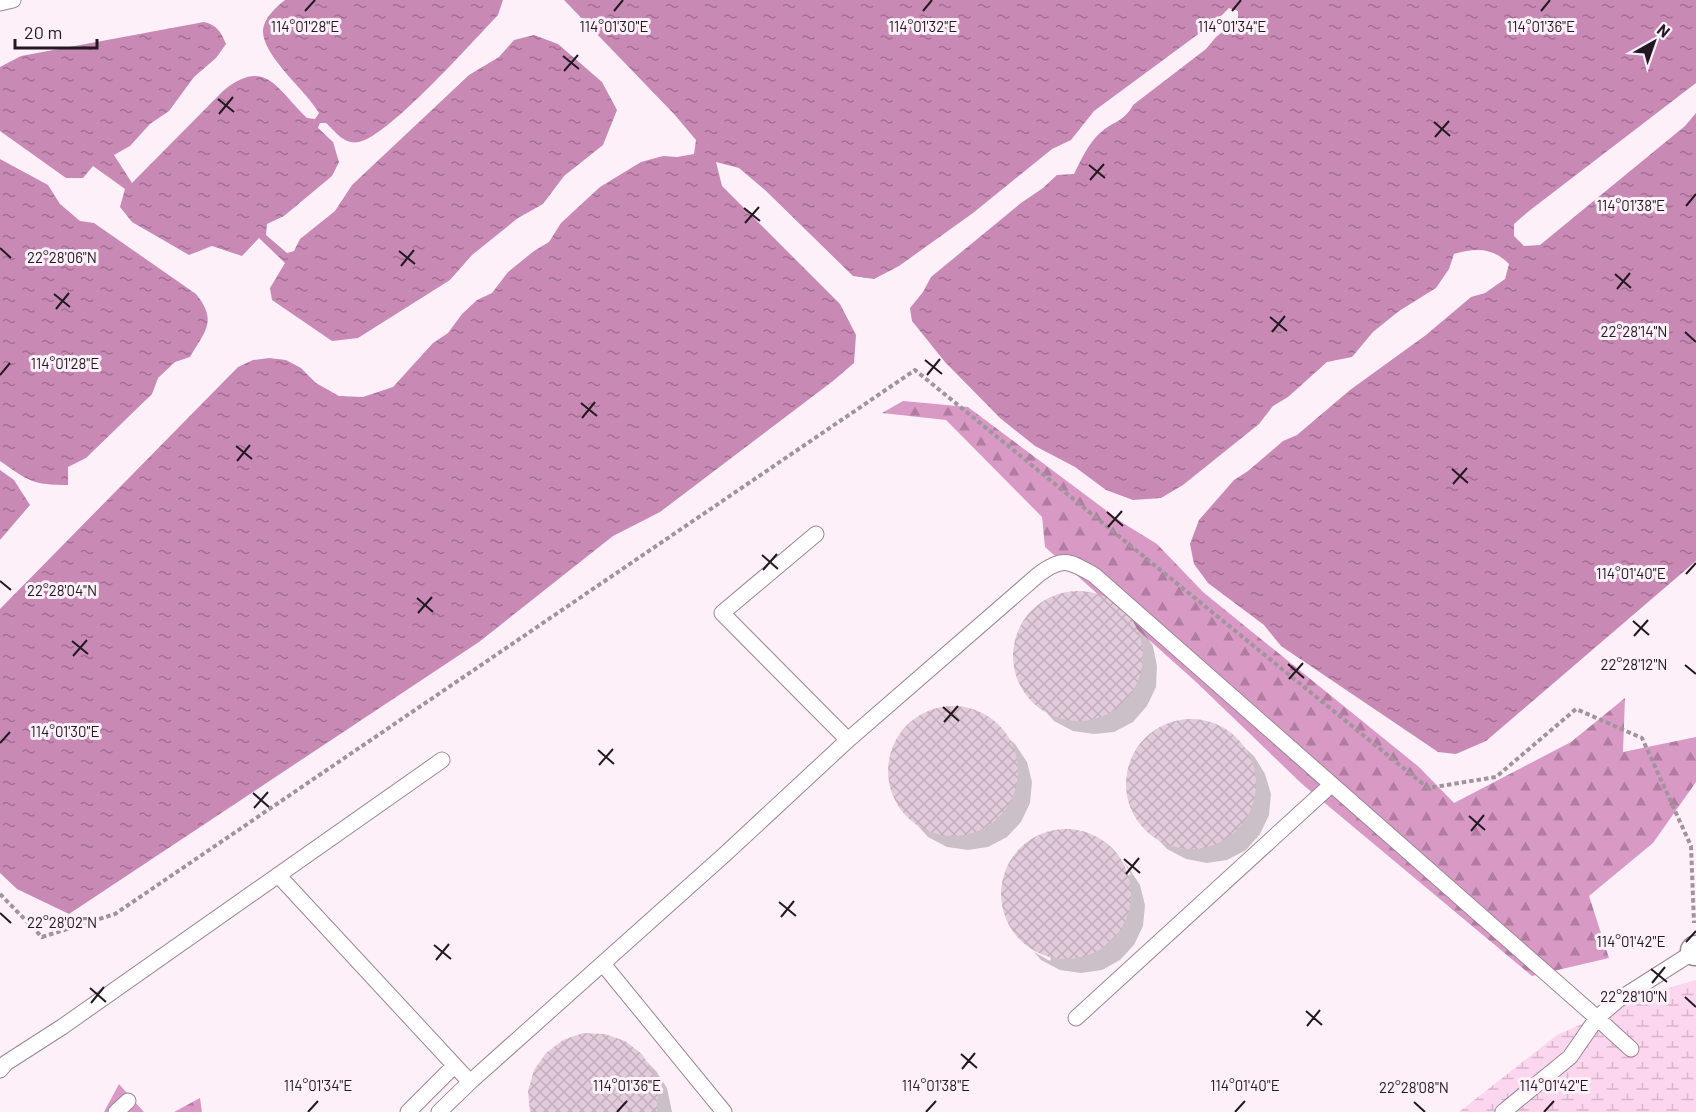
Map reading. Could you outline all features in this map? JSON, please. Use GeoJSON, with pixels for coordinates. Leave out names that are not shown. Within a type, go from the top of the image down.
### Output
{"type":"FeatureCollection","features":[{"type":"Feature","properties":{"kind":"lane"},"geometry":{"type":"LineString","coordinates":[[0,3],[13,0]]}},
{"type":"Feature","properties":{"kind":"lane"},"geometry":{"type":"LineString","coordinates":[[816,534],[722,613],[848,740]]}},
{"type":"Feature","properties":{"kind":"lane"},"geometry":{"type":"LineString","coordinates":[[439,1112],[848,740],[1038,575],[1051,565],[1071,562],[1094,575],[1631,1049]]}},
{"type":"Feature","properties":{"kind":"lane"},"geometry":{"type":"LineString","coordinates":[[0,1070],[6,1063],[62,1027],[442,760]]}},
{"type":"Feature","properties":{"kind":"lane"},"geometry":{"type":"LineString","coordinates":[[1076,1018],[1331,785]]}},
{"type":"Feature","properties":{"kind":"lane"},"geometry":{"type":"LineString","coordinates":[[278,875],[453,1067],[470,1082]]}},
{"type":"Feature","properties":{"kind":"lane"},"geometry":{"type":"LineString","coordinates":[[1503,1112],[1570,1057],[1597,1018],[1618,1000],[1696,950]]}},
{"type":"Feature","properties":{"kind":"lane"},"geometry":{"type":"LineString","coordinates":[[603,964],[724,1112]]}},
{"type":"Feature","properties":{"kind":"lane"},"geometry":{"type":"LineString","coordinates":[[408,1112],[453,1067]]}},
{"type":"Feature","properties":{"kind":"lane"},"geometry":{"type":"LineString","coordinates":[[116,1112],[128,1101]]}},
{"type":"Feature","properties":{"kind":"green space"},"geometry":{"type":"Polygon","coordinates":[[[903,401],[968,407],[1123,523],[1157,544],[1203,592],[1419,767],[1454,803],[1571,742],[1625,698],[1623,752],[1696,737],[1696,782],[1653,843],[1589,896],[1609,958],[1532,976],[1302,784],[1195,681],[1045,547],[1042,517],[946,420],[882,413],[903,401]]]}},
{"type":"Feature","properties":{"kind":"green space"},"geometry":{"type":"Polygon","coordinates":[[[1696,980],[1696,1112],[1459,1112],[1557,1035],[1657,991],[1696,980]]]}},
{"type":"Feature","properties":{"kind":"green space"},"geometry":{"type":"Polygon","coordinates":[[[119,1084],[144,1112],[104,1112],[119,1084]]]}},
{"type":"Feature","properties":{"kind":"green space"},"geometry":{"type":"Polygon","coordinates":[[[200,1098],[202,1112],[174,1112],[200,1098]]]}},
{"type":"Feature","properties":{"kind":"water"},"geometry":{"type":"Polygon","coordinates":[[[285,0],[503,0],[498,15],[451,65],[410,106],[373,136],[359,142],[349,142],[326,123],[320,123],[318,128],[333,142],[339,162],[332,176],[284,216],[267,224],[266,235],[287,253],[294,251],[300,239],[335,211],[352,185],[469,75],[499,57],[514,40],[534,35],[558,44],[602,82],[617,110],[603,145],[564,176],[543,204],[518,218],[472,255],[450,280],[358,338],[332,341],[272,300],[270,288],[285,263],[259,238],[242,256],[212,246],[189,255],[132,222],[120,207],[125,189],[93,166],[83,178],[66,178],[0,131],[0,67],[21,56],[204,22],[218,30],[226,44],[216,58],[194,77],[169,111],[150,124],[130,146],[114,155],[132,183],[223,91],[238,81],[250,77],[261,77],[270,81],[307,118],[315,119],[319,113],[277,62],[265,40],[263,30],[268,17],[285,0]]]}},
{"type":"Feature","properties":{"kind":"water"},"geometry":{"type":"Polygon","coordinates":[[[564,0],[1696,0],[1696,83],[1529,211],[1514,224],[1514,236],[1524,246],[1540,245],[1685,126],[1696,113],[1696,561],[1486,741],[1456,754],[1438,752],[1281,646],[1264,625],[1208,583],[1194,564],[1190,544],[1199,520],[1234,480],[1283,441],[1297,435],[1350,390],[1426,335],[1471,297],[1485,293],[1505,279],[1509,264],[1503,258],[1483,250],[1454,254],[1449,269],[1436,288],[1399,311],[1373,332],[1352,357],[1327,362],[1288,397],[1273,406],[1259,424],[1183,485],[1161,498],[1133,500],[1106,490],[1075,467],[1035,446],[1000,418],[945,362],[912,321],[910,308],[931,277],[1057,175],[1074,174],[1088,147],[1100,133],[1122,119],[1133,105],[1206,49],[1216,37],[1238,19],[1238,11],[1229,8],[1216,21],[1094,111],[1071,140],[1052,149],[973,213],[899,266],[874,279],[853,276],[765,190],[739,168],[716,162],[722,186],[840,304],[856,335],[854,363],[660,512],[613,536],[479,642],[69,914],[17,889],[0,873],[0,609],[238,367],[253,360],[269,358],[286,360],[301,368],[316,383],[339,396],[363,397],[393,387],[433,343],[448,333],[462,314],[477,300],[492,293],[508,272],[549,242],[561,223],[600,187],[641,162],[663,156],[677,157],[694,154],[696,140],[674,114],[564,0]]]}},
{"type":"Feature","properties":{"kind":"water"},"geometry":{"type":"Polygon","coordinates":[[[0,159],[48,185],[60,204],[80,221],[94,223],[196,294],[203,303],[208,319],[204,333],[190,357],[175,362],[158,378],[152,394],[86,458],[68,467],[68,485],[38,483],[0,461],[0,159]]]}},
{"type":"Feature","properties":{"kind":"water"},"geometry":{"type":"Polygon","coordinates":[[[0,470],[14,480],[30,505],[0,540],[0,470]]]}},
{"type":"Feature","properties":{"kind":"building"},"geometry":{"type":"Polygon","coordinates":[[[1078,591],[1103,596],[1124,610],[1138,631],[1143,656],[1138,681],[1124,702],[1103,716],[1078,721],[1053,716],[1032,702],[1018,681],[1013,656],[1018,631],[1032,610],[1053,596],[1078,591]]]}},
{"type":"Feature","properties":{"kind":"building"},"geometry":{"type":"Polygon","coordinates":[[[953,706],[978,711],[999,725],[1013,746],[1018,771],[1013,796],[999,817],[978,831],[953,836],[928,831],[907,817],[893,796],[888,771],[893,746],[907,725],[928,711],[953,706]]]}},
{"type":"Feature","properties":{"kind":"building"},"geometry":{"type":"Polygon","coordinates":[[[1191,719],[1216,724],[1237,738],[1251,759],[1256,784],[1251,809],[1237,830],[1216,844],[1191,849],[1166,844],[1145,830],[1131,809],[1126,784],[1131,759],[1145,738],[1166,724],[1191,719]]]}},
{"type":"Feature","properties":{"kind":"building"},"geometry":{"type":"Polygon","coordinates":[[[1066,829],[1091,834],[1112,848],[1126,869],[1131,894],[1126,919],[1112,940],[1091,954],[1066,959],[1041,954],[1020,940],[1006,919],[1001,894],[1006,869],[1020,848],[1041,834],[1066,829]]]}},
{"type":"Feature","properties":{"kind":"building"},"geometry":{"type":"Polygon","coordinates":[[[583,1033],[605,1034],[625,1041],[642,1054],[653,1072],[658,1094],[657,1112],[530,1112],[528,1091],[534,1070],[546,1053],[563,1040],[583,1033]]]}}]}
